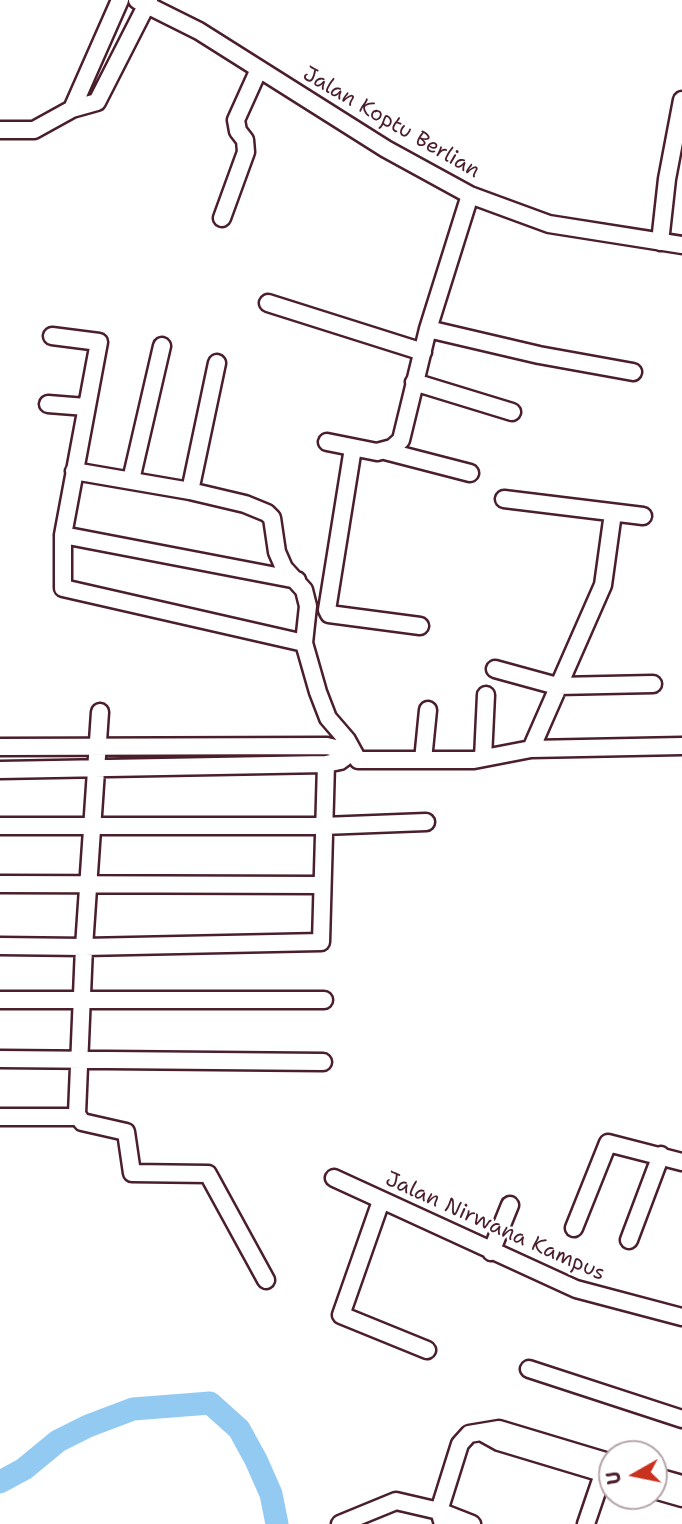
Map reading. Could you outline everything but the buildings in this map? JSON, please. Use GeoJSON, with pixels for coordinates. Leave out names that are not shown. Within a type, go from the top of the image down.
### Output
{"type":"FeatureCollection","features":[{"type":"Feature","properties":{"kind":"street"},"geometry":{"type":"LineString","coordinates":[[72,109],[120,0]]}},
{"type":"Feature","properties":{"kind":"street"},"geometry":{"type":"LineString","coordinates":[[0,130],[34,130],[72,109],[97,102],[144,1]]}},
{"type":"Feature","properties":{"kind":"street","name":"Jalan Koptu Berlian"},"geometry":{"type":"LineString","coordinates":[[144,1],[386,149],[470,195],[550,224],[682,246]]}},
{"type":"Feature","properties":{"kind":"street"},"geometry":{"type":"LineString","coordinates":[[222,218],[246,152],[245,140],[238,131],[236,120],[259,69]]}},
{"type":"Feature","properties":{"kind":"street"},"geometry":{"type":"LineString","coordinates":[[660,242],[667,179],[682,100]]}},
{"type":"Feature","properties":{"kind":"street"},"geometry":{"type":"LineString","coordinates":[[385,451],[401,440],[428,329],[470,195]]}},
{"type":"Feature","properties":{"kind":"street"},"geometry":{"type":"LineString","coordinates":[[268,303],[423,352]]}},
{"type":"Feature","properties":{"kind":"street"},"geometry":{"type":"LineString","coordinates":[[428,329],[539,355],[634,372]]}},
{"type":"Feature","properties":{"kind":"street"},"geometry":{"type":"LineString","coordinates":[[52,336],[99,342],[63,535],[61,579],[67,590],[303,643]]}},
{"type":"Feature","properties":{"kind":"street"},"geometry":{"type":"LineString","coordinates":[[131,480],[162,346]]}},
{"type":"Feature","properties":{"kind":"street"},"geometry":{"type":"LineString","coordinates":[[190,491],[217,363]]}},
{"type":"Feature","properties":{"kind":"street"},"geometry":{"type":"LineString","coordinates":[[414,382],[512,412]]}},
{"type":"Feature","properties":{"kind":"street"},"geometry":{"type":"LineString","coordinates":[[48,404],[86,407]]}},
{"type":"Feature","properties":{"kind":"street"},"geometry":{"type":"LineString","coordinates":[[327,442],[385,451],[470,473]]}},
{"type":"Feature","properties":{"kind":"street"},"geometry":{"type":"LineString","coordinates":[[353,448],[327,610],[329,614],[420,626]]}},
{"type":"Feature","properties":{"kind":"street"},"geometry":{"type":"LineString","coordinates":[[74,471],[190,491],[245,504],[267,513],[274,527],[277,552],[284,568],[304,590],[308,606],[303,643],[328,718],[347,740],[352,752]]}},
{"type":"Feature","properties":{"kind":"street"},"geometry":{"type":"LineString","coordinates":[[504,499],[643,516]]}},
{"type":"Feature","properties":{"kind":"street"},"geometry":{"type":"LineString","coordinates":[[531,749],[603,585],[613,513]]}},
{"type":"Feature","properties":{"kind":"street"},"geometry":{"type":"LineString","coordinates":[[63,535],[297,580]]}},
{"type":"Feature","properties":{"kind":"street"},"geometry":{"type":"LineString","coordinates":[[495,669],[557,686],[653,684]]}},
{"type":"Feature","properties":{"kind":"street"},"geometry":{"type":"LineString","coordinates":[[483,758],[486,695]]}},
{"type":"Feature","properties":{"kind":"street"},"geometry":{"type":"LineString","coordinates":[[424,760],[428,710]]}},
{"type":"Feature","properties":{"kind":"street"},"geometry":{"type":"LineString","coordinates":[[100,712],[90,824],[77,1114],[82,1122],[126,1132],[132,1172],[208,1174],[266,1280]]}},
{"type":"Feature","properties":{"kind":"street"},"geometry":{"type":"LineString","coordinates":[[0,747],[327,746],[352,752],[364,762],[483,758],[531,749],[682,746]]}},
{"type":"Feature","properties":{"kind":"street"},"geometry":{"type":"LineString","coordinates":[[0,770],[327,764],[340,761],[352,752]]}},
{"type":"Feature","properties":{"kind":"street"},"geometry":{"type":"LineString","coordinates":[[0,946],[321,943],[327,764]]}},
{"type":"Feature","properties":{"kind":"street"},"geometry":{"type":"LineString","coordinates":[[0,825],[323,826],[426,822]]}},
{"type":"Feature","properties":{"kind":"street"},"geometry":{"type":"LineString","coordinates":[[0,884],[321,884]]}},
{"type":"Feature","properties":{"kind":"street"},"geometry":{"type":"LineString","coordinates":[[0,1000],[324,1000]]}},
{"type":"Feature","properties":{"kind":"street"},"geometry":{"type":"LineString","coordinates":[[0,1059],[323,1062]]}},
{"type":"Feature","properties":{"kind":"street"},"geometry":{"type":"LineString","coordinates":[[0,1118],[74,1117],[77,1114]]}},
{"type":"Feature","properties":{"kind":"street"},"geometry":{"type":"LineString","coordinates":[[574,1228],[607,1144],[613,1142],[682,1162]]}},
{"type":"Feature","properties":{"kind":"street"},"geometry":{"type":"LineString","coordinates":[[629,1240],[661,1155]]}},
{"type":"Feature","properties":{"kind":"street","name":"Jalan Nirwana Kampus"},"geometry":{"type":"LineString","coordinates":[[334,1178],[576,1289],[682,1317]]}},
{"type":"Feature","properties":{"kind":"street"},"geometry":{"type":"LineString","coordinates":[[381,1201],[341,1315],[428,1350]]}},
{"type":"Feature","properties":{"kind":"street"},"geometry":{"type":"LineString","coordinates":[[492,1252],[510,1205]]}},
{"type":"Feature","properties":{"kind":"street"},"geometry":{"type":"LineString","coordinates":[[529,1369],[682,1419]]}},
{"type":"Feature","properties":{"kind":"street"},"geometry":{"type":"LineString","coordinates":[[441,1518],[461,1441],[469,1434],[481,1432],[499,1441],[598,1467]]}},
{"type":"Feature","properties":{"kind":"street"},"geometry":{"type":"LineString","coordinates":[[586,1524],[598,1489]]}},
{"type":"Feature","properties":{"kind":"street"},"geometry":{"type":"LineString","coordinates":[[340,1524],[372,1518],[396,1501],[441,1518],[472,1524]]}},
{"type":"Feature","properties":{"kind":"waterway"},"geometry":{"type":"LineString","coordinates":[[0,1482],[24,1469],[58,1441],[133,1409],[210,1403],[239,1429],[271,1494],[277,1524]]}}]}
